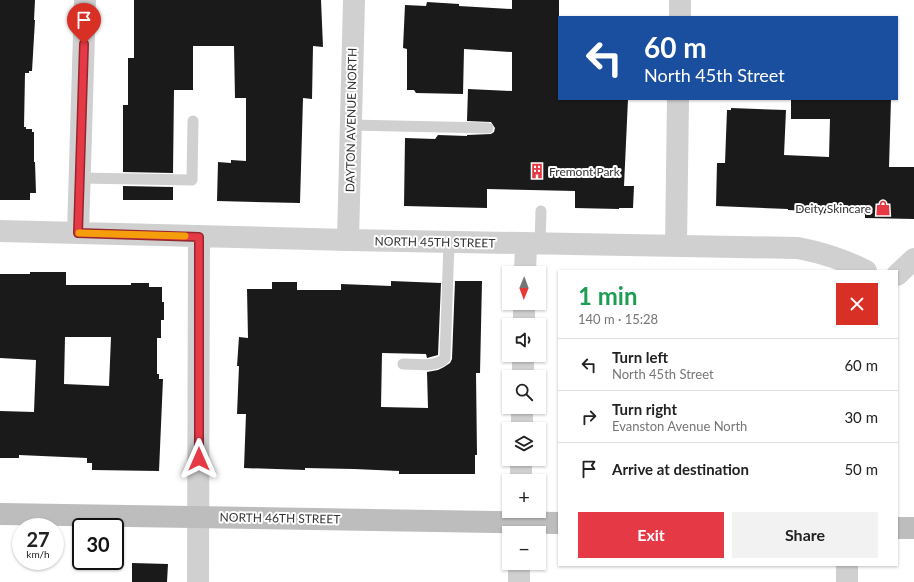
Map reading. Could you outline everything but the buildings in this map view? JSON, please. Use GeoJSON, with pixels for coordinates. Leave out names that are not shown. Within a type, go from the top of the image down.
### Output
{"type":"FeatureCollection","features":[{"type":"Feature","properties":{"kind":"main road","name":"NORTH 46TH STREET"},"geometry":{"type":"LineString","coordinates":[[0,514],[558,523]]}},
{"type":"Feature","properties":{"kind":"main road"},"geometry":{"type":"LineString","coordinates":[[898,528],[914,528]]}},
{"type":"Feature","properties":{"kind":"street"},"geometry":{"type":"LineString","coordinates":[[78,233],[85,0]]}},
{"type":"Feature","properties":{"kind":"street","name":"DAYTON AVENUE NORTH"},"geometry":{"type":"LineString","coordinates":[[348,240],[354,0]]}},
{"type":"Feature","properties":{"kind":"street"},"geometry":{"type":"LineString","coordinates":[[680,0],[680,16]]}},
{"type":"Feature","properties":{"kind":"street"},"geometry":{"type":"LineString","coordinates":[[676,245],[678,100]]}},
{"type":"Feature","properties":{"kind":"street","name":"NORTH 45TH STREET"},"geometry":{"type":"LineString","coordinates":[[0,231],[199,237],[798,248],[822,252],[864,270]]}},
{"type":"Feature","properties":{"kind":"street"},"geometry":{"type":"LineString","coordinates":[[198,582],[199,237]]}},
{"type":"Feature","properties":{"kind":"street"},"geometry":{"type":"LineString","coordinates":[[527,266],[533,244]]}},
{"type":"Feature","properties":{"kind":"street"},"geometry":{"type":"LineString","coordinates":[[898,274],[914,258]]}},
{"type":"Feature","properties":{"kind":"street"},"geometry":{"type":"LineString","coordinates":[[847,566],[847,582]]}},
{"type":"Feature","properties":{"kind":"street"},"geometry":{"type":"LineString","coordinates":[[519,570],[519,582]]}},
{"type":"Feature","properties":{"kind":"lane"},"geometry":{"type":"LineString","coordinates":[[80,178],[192,180],[193,121]]}},
{"type":"Feature","properties":{"kind":"lane"},"geometry":{"type":"LineString","coordinates":[[351,124],[488,128]]}},
{"type":"Feature","properties":{"kind":"lane"},"geometry":{"type":"LineString","coordinates":[[533,244],[541,211]]}},
{"type":"Feature","properties":{"kind":"lane"},"geometry":{"type":"LineString","coordinates":[[403,364],[434,364],[442,362],[445,358],[449,242]]}},
{"type":"Feature","properties":{"kind":"slow traffic"},"geometry":{"type":"LineString","coordinates":[[79,233],[185,236]]}},
{"type":"Feature","properties":{"kind":"place","name":"Fremont Park"},"geometry":{"type":"Point","coordinates":[537,171]}},
{"type":"Feature","properties":{"kind":"place","name":"Deity Skincare"},"geometry":{"type":"Point","coordinates":[883,208]}},
{"type":"Feature","properties":{"kind":"route"},"geometry":{"type":"LineString","coordinates":[[84,44],[78,233],[199,237],[199,459]]}}]}
